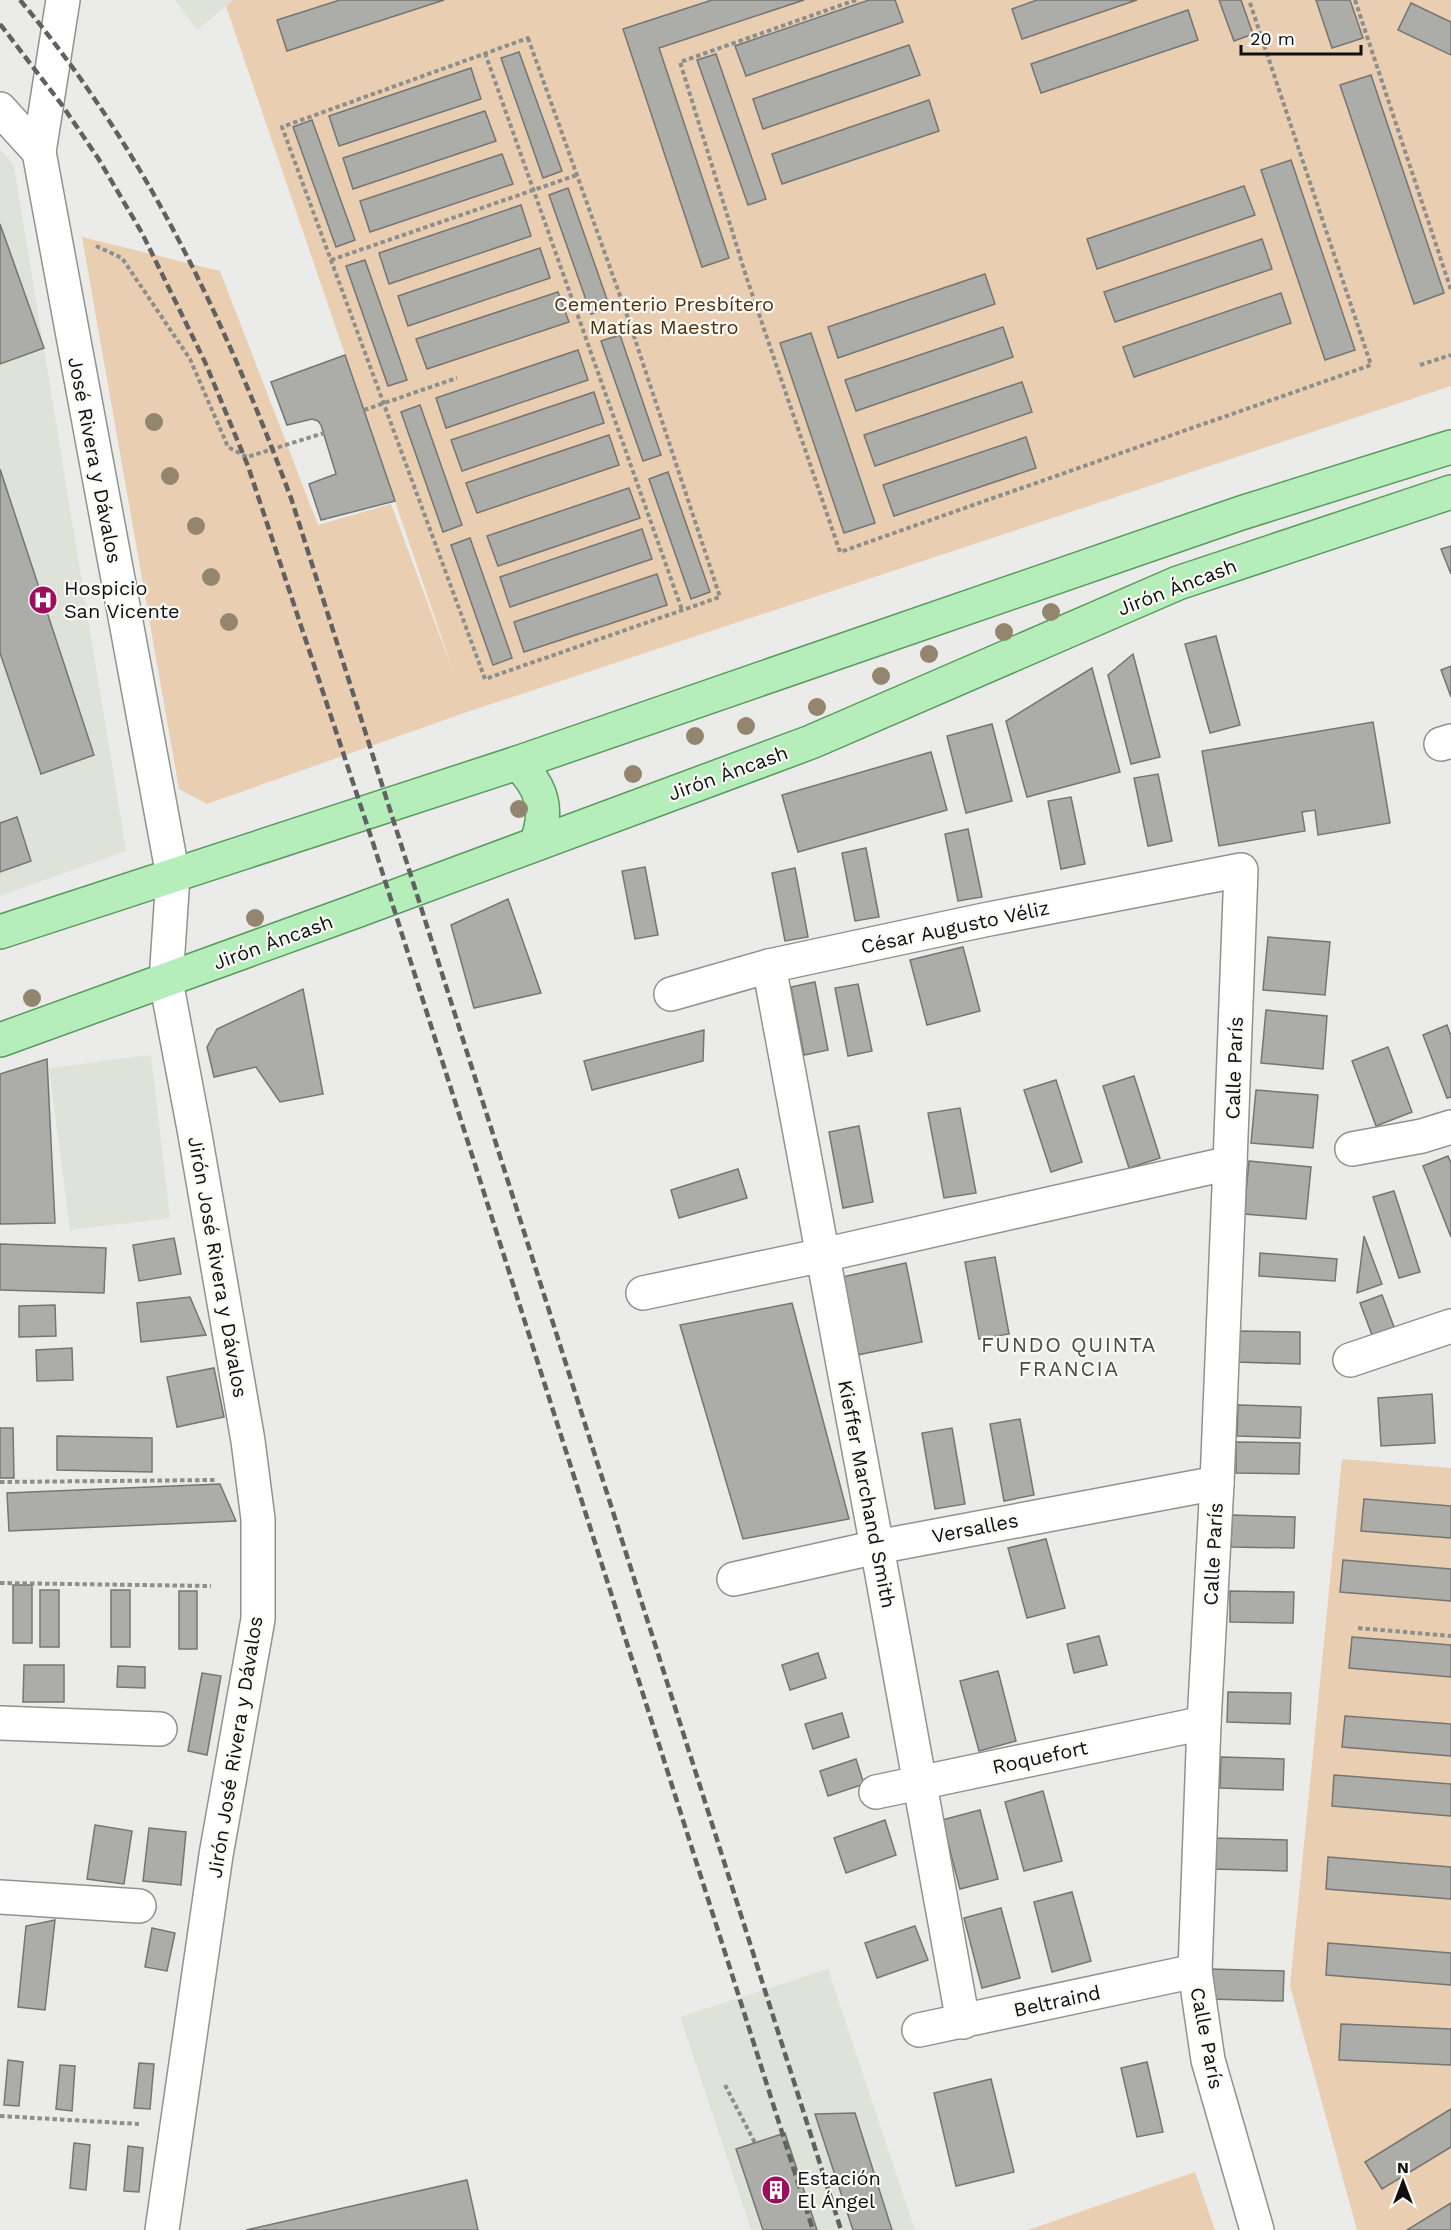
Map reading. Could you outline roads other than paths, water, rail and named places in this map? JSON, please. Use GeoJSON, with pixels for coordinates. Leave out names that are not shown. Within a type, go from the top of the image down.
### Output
{"type":"FeatureCollection","features":[{"type":"Feature","properties":{"kind":"main road"},"geometry":{"type":"LineString","coordinates":[[0,932],[517,763],[1242,513],[1451,447]]}},
{"type":"Feature","properties":{"kind":"main road","name":"Jirón Áncash"},"geometry":{"type":"LineString","coordinates":[[0,1040],[166,981],[812,742],[1178,583],[1451,492]]}},
{"type":"Feature","properties":{"kind":"main road"},"geometry":{"type":"LineString","coordinates":[[517,763],[531,778],[541,797],[542,829],[536,844]]}},
{"type":"Feature","properties":{"kind":"street","name":"José Rivera y Dávalos"},"geometry":{"type":"LineString","coordinates":[[63,0],[39,152],[173,876],[166,981]]}},
{"type":"Feature","properties":{"kind":"street"},"geometry":{"type":"LineString","coordinates":[[0,109],[39,152]]}},
{"type":"Feature","properties":{"kind":"street","name":"César Augusto Véliz"},"geometry":{"type":"LineString","coordinates":[[671,994],[769,966],[984,920],[1241,870]]}},
{"type":"Feature","properties":{"kind":"street","name":"Calle París"},"geometry":{"type":"LineString","coordinates":[[1241,870],[1217,1483],[1194,1971],[1208,2060],[1257,2230]]}},
{"type":"Feature","properties":{"kind":"street","name":"Kieffer Marchand Smith"},"geometry":{"type":"LineString","coordinates":[[769,966],[963,2022]]}},
{"type":"Feature","properties":{"kind":"street","name":"Jirón José Rivera y Dávalos"},"geometry":{"type":"LineString","coordinates":[[162,2230],[216,1855],[258,1619],[258,1530],[248,1441],[166,981]]}},
{"type":"Feature","properties":{"kind":"street"},"geometry":{"type":"LineString","coordinates":[[1352,1149],[1422,1136],[1451,1127]]}},
{"type":"Feature","properties":{"kind":"street"},"geometry":{"type":"LineString","coordinates":[[643,1293],[823,1256],[1230,1163]]}},
{"type":"Feature","properties":{"kind":"street"},"geometry":{"type":"LineString","coordinates":[[1350,1360],[1451,1326]]}},
{"type":"Feature","properties":{"kind":"street","name":"Versalles"},"geometry":{"type":"LineString","coordinates":[[734,1579],[877,1546],[1217,1483]]}},
{"type":"Feature","properties":{"kind":"street"},"geometry":{"type":"LineString","coordinates":[[0,1723],[160,1730]]}},
{"type":"Feature","properties":{"kind":"street","name":"Roquefort"},"geometry":{"type":"LineString","coordinates":[[876,1792],[1204,1723]]}},
{"type":"Feature","properties":{"kind":"street"},"geometry":{"type":"LineString","coordinates":[[0,1897],[139,1906]]}},
{"type":"Feature","properties":{"kind":"street","name":"Beltraind"},"geometry":{"type":"LineString","coordinates":[[919,2030],[1194,1971]]}},
{"type":"Feature","properties":{"kind":"railway"},"geometry":{"type":"LineString","coordinates":[[20,0],[65,57],[106,116],[177,237],[238,365],[291,498],[841,2230]]}},
{"type":"Feature","properties":{"kind":"railway"},"geometry":{"type":"LineString","coordinates":[[0,24],[62,105],[98,158],[142,233],[205,362],[248,466],[374,846],[813,2230]]}},
{"type":"Feature","properties":{"kind":"place","name":"Hospicio San Vicente"},"geometry":{"type":"Point","coordinates":[43,600]}},
{"type":"Feature","properties":{"kind":"place","name":"Estación El Ángel"},"geometry":{"type":"Point","coordinates":[776,2190]}},
{"type":"Feature","properties":{"kind":"district","name":"FUNDO QUINTA FRANCIA"},"geometry":{"type":"Point","coordinates":[1069,1356]}},
{"type":"Feature","properties":{"kind":"park label","name":"Cementerio Presbítero Matías Maestro"},"geometry":{"type":"Point","coordinates":[664,316]}}]}
